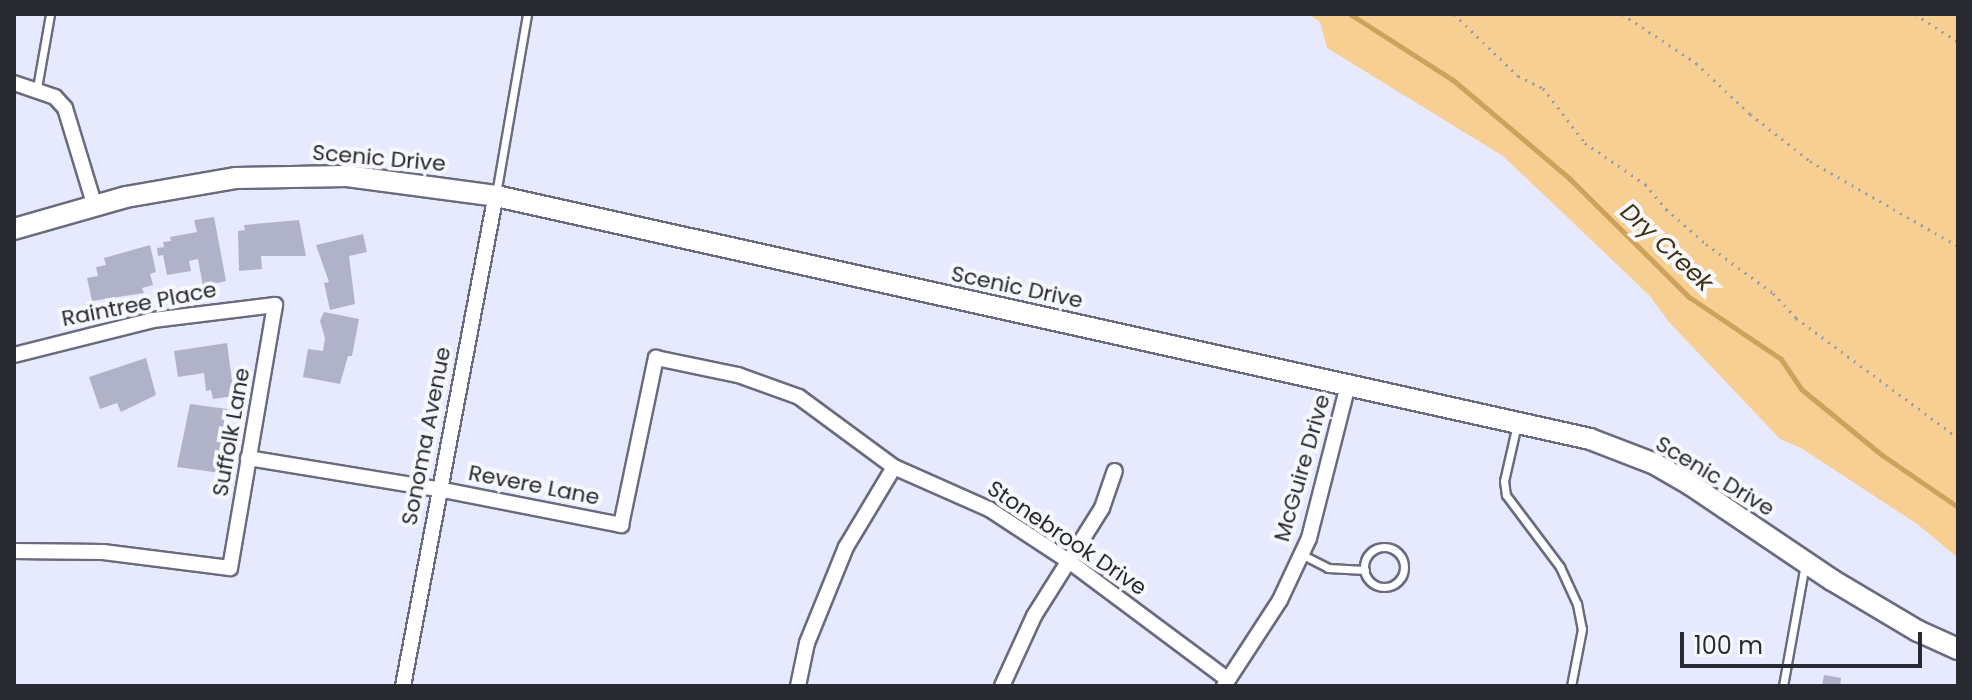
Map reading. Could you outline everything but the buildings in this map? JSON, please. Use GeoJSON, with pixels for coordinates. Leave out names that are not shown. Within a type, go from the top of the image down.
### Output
{"type":"FeatureCollection","features":[{"type":"Feature","properties":{"kind":"main road","name":"Scenic Drive"},"geometry":{"type":"LineString","coordinates":[[14,229],[180,185],[295,175],[401,180],[496,196],[1590,439],[1655,464],[1918,631],[1958,649]]}},
{"type":"Feature","properties":{"kind":"street"},"geometry":{"type":"LineString","coordinates":[[14,83],[37,88],[55,97],[65,108],[95,207]]}},
{"type":"Feature","properties":{"kind":"street","name":"Sonoma Avenue"},"geometry":{"type":"LineString","coordinates":[[403,686],[496,196]]}},
{"type":"Feature","properties":{"kind":"street","name":"Raintree Place"},"geometry":{"type":"LineString","coordinates":[[14,355],[153,320],[275,305]]}},
{"type":"Feature","properties":{"kind":"street","name":"Suffolk Lane"},"geometry":{"type":"LineString","coordinates":[[14,551],[103,552],[230,568],[275,305]]}},
{"type":"Feature","properties":{"kind":"street","name":"Stonebrook Drive"},"geometry":{"type":"LineString","coordinates":[[621,525],[656,358],[738,375],[799,397],[828,415],[894,467],[977,503],[1070,562],[1226,683]]}},
{"type":"Feature","properties":{"kind":"street","name":"McGuire Drive"},"geometry":{"type":"LineString","coordinates":[[1226,683],[1280,600],[1301,554],[1322,497],[1348,385]]}},
{"type":"Feature","properties":{"kind":"street","name":"Revere Lane"},"geometry":{"type":"LineString","coordinates":[[248,458],[438,489],[621,525]]}},
{"type":"Feature","properties":{"kind":"street"},"geometry":{"type":"LineString","coordinates":[[798,686],[807,643],[846,547],[894,467]]}},
{"type":"Feature","properties":{"kind":"street"},"geometry":{"type":"LineString","coordinates":[[1002,686],[1034,616],[1102,508],[1115,471]]}},
{"type":"Feature","properties":{"kind":"lane"},"geometry":{"type":"LineString","coordinates":[[37,88],[50,14]]}},
{"type":"Feature","properties":{"kind":"lane"},"geometry":{"type":"LineString","coordinates":[[496,196],[527,14]]}},
{"type":"Feature","properties":{"kind":"lane"},"geometry":{"type":"LineString","coordinates":[[1517,422],[1504,481],[1506,495],[1560,567],[1577,604],[1582,629],[1571,686]]}},
{"type":"Feature","properties":{"kind":"lane"},"geometry":{"type":"LineString","coordinates":[[1382,548],[1396,552],[1404,565],[1400,579],[1387,587],[1372,583],[1365,570],[1369,555],[1382,548]]}},
{"type":"Feature","properties":{"kind":"lane"},"geometry":{"type":"LineString","coordinates":[[1301,554],[1328,568],[1365,570]]}},
{"type":"Feature","properties":{"kind":"lane"},"geometry":{"type":"LineString","coordinates":[[1783,686],[1805,562]]}},
{"type":"Feature","properties":{"kind":"path"},"geometry":{"type":"LineString","coordinates":[[1454,14],[1518,76],[1543,88],[1585,143],[1645,184],[1666,209],[1706,244],[1773,293],[1796,318],[1958,438]]}},
{"type":"Feature","properties":{"kind":"path"},"geometry":{"type":"LineString","coordinates":[[1622,14],[1696,63],[1750,114],[1810,161],[1958,246]]}},
{"type":"Feature","properties":{"kind":"path"},"geometry":{"type":"LineString","coordinates":[[1915,14],[1958,42]]}},
{"type":"Feature","properties":{"kind":"shaded area"},"geometry":{"type":"Polygon","coordinates":[[[1308,14],[1958,14],[1958,558],[1917,524],[1801,448],[1780,439],[1669,322],[1649,295],[1503,156],[1327,48],[1320,22],[1308,14]]]}},
{"type":"Feature","properties":{"kind":"waterway","name":"Dry Creek"},"geometry":{"type":"LineString","coordinates":[[1350,14],[1453,80],[1570,179],[1689,297],[1781,359],[1801,389],[1882,455],[1958,507]]}}]}
